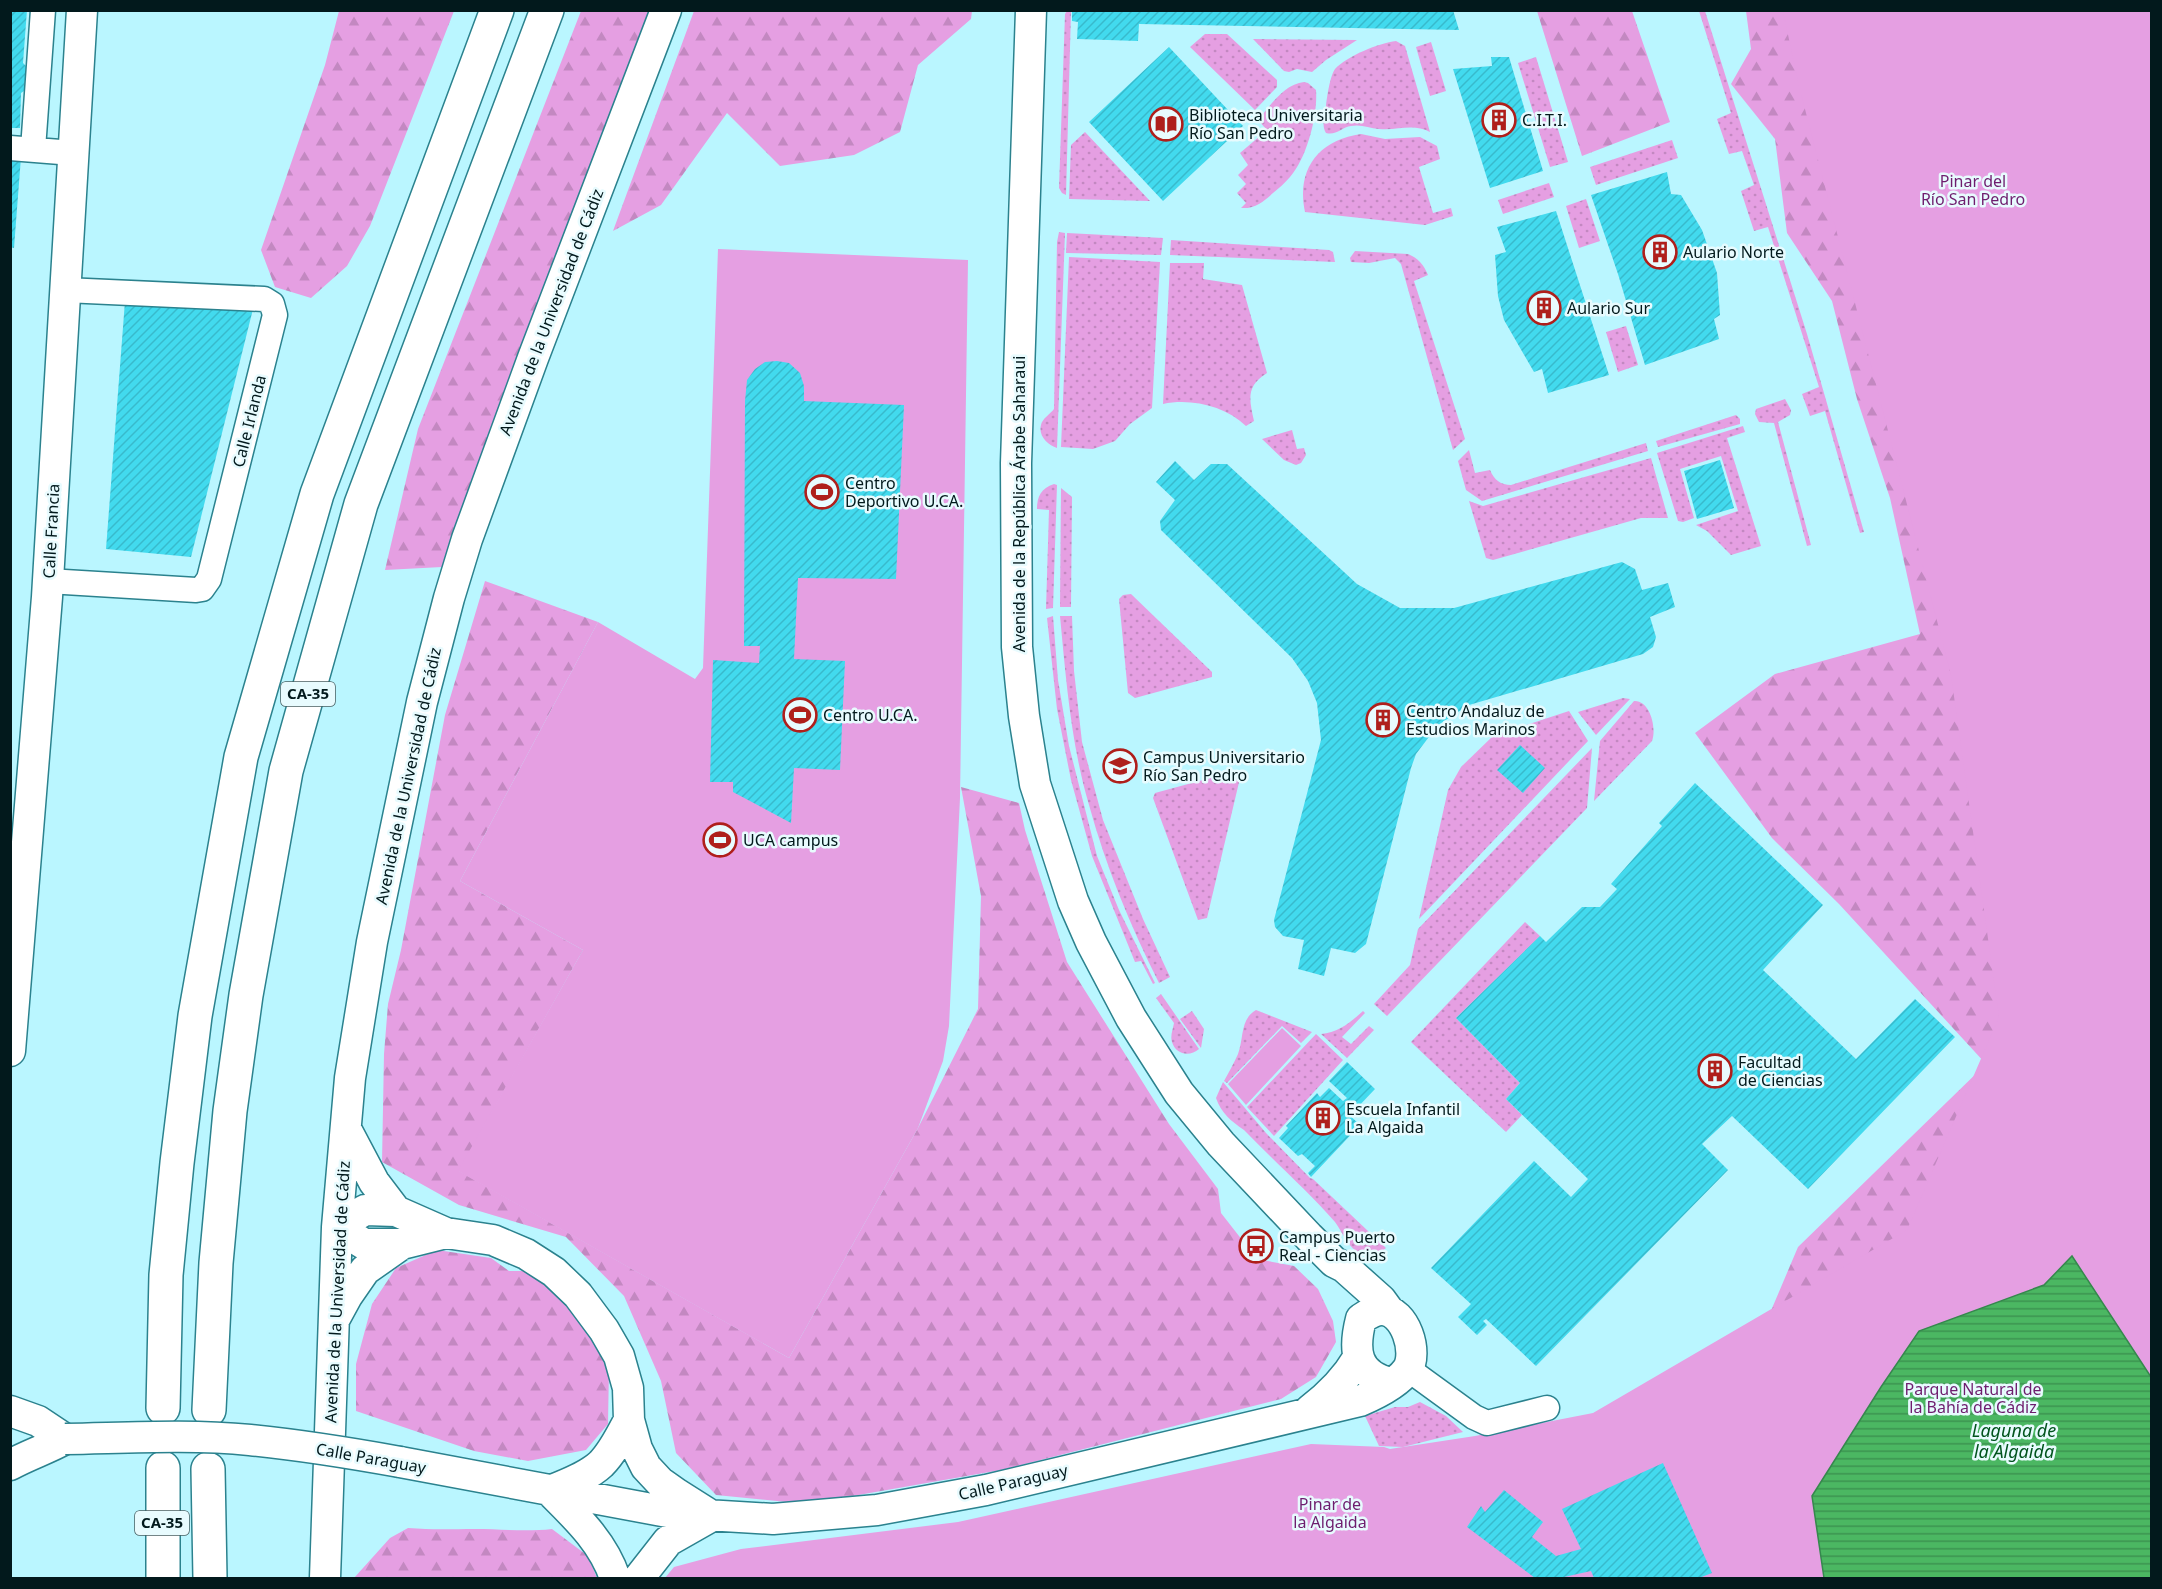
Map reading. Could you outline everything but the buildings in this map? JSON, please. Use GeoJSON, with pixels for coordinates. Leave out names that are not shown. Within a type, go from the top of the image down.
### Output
{"type":"FeatureCollection","features":[{"type":"Feature","properties":{"kind":"highway","name":"CA-35"},"geometry":{"type":"LineString","coordinates":[[163,1408],[166,1275],[177,1163],[195,1016],[241,757],[316,494],[497,10]]}},
{"type":"Feature","properties":{"kind":"highway","name":"CA-35"},"geometry":{"type":"LineString","coordinates":[[210,1410],[216,1263],[230,1111],[246,995],[286,771],[361,504],[547,10]]}},
{"type":"Feature","properties":{"kind":"highway","name":"CA-35"},"geometry":{"type":"LineString","coordinates":[[163,1468],[163,1578]]}},
{"type":"Feature","properties":{"kind":"highway","name":"CA-35"},"geometry":{"type":"LineString","coordinates":[[208,1469],[210,1578]]}},
{"type":"Feature","properties":{"kind":"street"},"geometry":{"type":"LineString","coordinates":[[44,10],[22,148],[73,153]]}},
{"type":"Feature","properties":{"kind":"street","name":"Calle Francia"},"geometry":{"type":"LineString","coordinates":[[10,1051],[48,580],[82,10]]}},
{"type":"Feature","properties":{"kind":"street","name":"Avenida de la Universidad de Cádiz"},"geometry":{"type":"LineString","coordinates":[[325,1578],[332,1323],[337,1227],[350,1078],[372,942],[422,702],[467,539],[533,358],[666,10]]}},
{"type":"Feature","properties":{"kind":"street","name":"Avenida de la República Árabe Saharaui"},"geometry":{"type":"LineString","coordinates":[[1031,10],[1016,463],[1017,647],[1024,716],[1035,784],[1073,901],[1091,942],[1151,1051],[1179,1093],[1221,1144],[1334,1262],[1362,1282],[1389,1311]]}},
{"type":"Feature","properties":{"kind":"street","name":"Calle Irlanda"},"geometry":{"type":"LineString","coordinates":[[48,580],[196,590],[206,585],[275,315],[273,304],[264,299],[65,290]]}},
{"type":"Feature","properties":{"kind":"street"},"geometry":{"type":"LineString","coordinates":[[346,1129],[374,1182],[396,1211]]}},
{"type":"Feature","properties":{"kind":"street"},"geometry":{"type":"LineString","coordinates":[[446,1233],[402,1244],[364,1244],[337,1227],[365,1210],[396,1211],[446,1233],[494,1240],[526,1254],[554,1272],[578,1295],[604,1330],[619,1356],[628,1388],[628,1420],[637,1449],[646,1467],[660,1482],[712,1516],[668,1541],[639,1578]]}},
{"type":"Feature","properties":{"kind":"street"},"geometry":{"type":"LineString","coordinates":[[332,1323],[365,1270],[402,1244]]}},
{"type":"Feature","properties":{"kind":"street","name":"Avenida de la República Árabe Saharaui"},"geometry":{"type":"LineString","coordinates":[[1334,1262],[1360,1319]]}},
{"type":"Feature","properties":{"kind":"street"},"geometry":{"type":"LineString","coordinates":[[1308,1412],[1334,1409],[1360,1401],[1380,1393],[1399,1376],[1412,1353],[1411,1342],[1404,1325],[1389,1311],[1383,1309],[1372,1311],[1360,1319],[1356,1348],[1358,1359],[1376,1379],[1399,1376],[1486,1423],[1547,1408]]}},
{"type":"Feature","properties":{"kind":"street"},"geometry":{"type":"LineString","coordinates":[[1308,1412],[1337,1388],[1358,1359]]}},
{"type":"Feature","properties":{"kind":"street"},"geometry":{"type":"LineString","coordinates":[[12,1409],[38,1421],[65,1439],[49,1448],[17,1456]]}},
{"type":"Feature","properties":{"kind":"street","name":"Calle Paraguay"},"geometry":{"type":"LineString","coordinates":[[65,1439],[189,1437],[248,1440],[343,1452],[673,1513],[773,1519],[877,1510],[986,1490],[1308,1412]]}},
{"type":"Feature","properties":{"kind":"street"},"geometry":{"type":"LineString","coordinates":[[615,1578],[605,1554],[590,1532],[550,1491],[577,1479],[600,1464],[618,1441],[628,1420]]}},
{"type":"Feature","properties":{"kind":"green space"},"geometry":{"type":"Polygon","coordinates":[[[694,10],[972,11],[971,19],[918,65],[900,132],[854,155],[780,166],[727,113],[661,205],[613,231],[694,10]]]}},
{"type":"Feature","properties":{"kind":"green space"},"geometry":{"type":"Polygon","coordinates":[[[339,11],[454,11],[370,226],[347,266],[311,298],[275,287],[261,250],[325,65],[339,11]]]}},
{"type":"Feature","properties":{"kind":"green space"},"geometry":{"type":"Polygon","coordinates":[[[581,11],[654,11],[442,567],[385,570],[418,429],[581,11]]]}},
{"type":"Feature","properties":{"kind":"green space"},"geometry":{"type":"Polygon","coordinates":[[[1071,11],[1066,195],[1059,188],[1065,14],[1071,11]]]}},
{"type":"Feature","properties":{"kind":"green space"},"geometry":{"type":"Polygon","coordinates":[[[1537,11],[1632,11],[1670,122],[1582,156],[1537,11]]]}},
{"type":"Feature","properties":{"kind":"green space"},"geometry":{"type":"Polygon","coordinates":[[[1699,11],[1705,11],[1807,334],[1864,532],[1860,533],[1825,411],[1810,416],[1802,394],[1819,387],[1768,227],[1754,231],[1741,191],[1754,185],[1742,151],[1729,154],[1717,119],[1731,113],[1699,11]]]}},
{"type":"Feature","properties":{"kind":"green space","name":"Pinar del Río San Pedro"},"geometry":{"type":"Polygon","coordinates":[[[1746,11],[2151,11],[2151,1166],[1770,1313],[1798,1247],[1986,1064],[1839,904],[1772,838],[1695,733],[1775,674],[1920,634],[1890,498],[1857,399],[1832,301],[1787,233],[1775,139],[1731,84],[1751,49],[1746,11]]]}},
{"type":"Feature","properties":{"kind":"green space","name":"Parque Natural de la Bahía de Cádiz"},"geometry":{"type":"Polygon","coordinates":[[[1783,11],[2151,11],[2151,1578],[665,1578],[674,1567],[741,1549],[958,1522],[1311,1444],[1390,1449],[1475,1436],[1593,1413],[1907,1230],[1999,1017],[1951,675],[1798,82],[1783,11]]]}},
{"type":"Feature","properties":{"kind":"green space"},"geometry":{"type":"Polygon","coordinates":[[[1205,34],[1227,34],[1277,80],[1277,87],[1255,110],[1190,47],[1205,34]]]}},
{"type":"Feature","properties":{"kind":"green space"},"geometry":{"type":"Polygon","coordinates":[[[1253,39],[1357,40],[1312,72],[1297,69],[1289,72],[1284,71],[1253,39]]]}},
{"type":"Feature","properties":{"kind":"green space"},"geometry":{"type":"Polygon","coordinates":[[[1396,41],[1405,46],[1430,132],[1417,128],[1375,129],[1355,126],[1326,133],[1324,120],[1329,87],[1335,69],[1347,59],[1364,51],[1396,41]]]}},
{"type":"Feature","properties":{"kind":"green space"},"geometry":{"type":"Polygon","coordinates":[[[1431,42],[1446,91],[1430,96],[1416,47],[1431,42]]]}},
{"type":"Feature","properties":{"kind":"green space"},"geometry":{"type":"Polygon","coordinates":[[[1536,57],[1568,162],[1550,167],[1518,63],[1536,57]]]}},
{"type":"Feature","properties":{"kind":"green space"},"geometry":{"type":"Polygon","coordinates":[[[1304,82],[1316,90],[1316,100],[1313,124],[1302,159],[1288,179],[1266,199],[1255,206],[1241,208],[1246,203],[1237,193],[1246,184],[1238,175],[1248,165],[1240,153],[1267,130],[1258,120],[1273,102],[1290,87],[1304,82]]]}},
{"type":"Feature","properties":{"kind":"green space"},"geometry":{"type":"Polygon","coordinates":[[[1085,132],[1150,201],[1069,199],[1071,145],[1085,132]]]}},
{"type":"Feature","properties":{"kind":"green space"},"geometry":{"type":"Polygon","coordinates":[[[1361,134],[1385,139],[1420,137],[1437,146],[1440,159],[1419,167],[1433,213],[1451,208],[1453,216],[1425,225],[1305,212],[1304,183],[1307,170],[1314,160],[1322,150],[1333,143],[1361,134]]]}},
{"type":"Feature","properties":{"kind":"green space"},"geometry":{"type":"Polygon","coordinates":[[[1672,140],[1678,158],[1596,185],[1590,167],[1672,140]]]}},
{"type":"Feature","properties":{"kind":"green space"},"geometry":{"type":"Polygon","coordinates":[[[1549,183],[1554,197],[1503,214],[1498,200],[1549,183]]]}},
{"type":"Feature","properties":{"kind":"green space"},"geometry":{"type":"Polygon","coordinates":[[[1586,199],[1600,241],[1579,248],[1566,206],[1586,199]]]}},
{"type":"Feature","properties":{"kind":"green space"},"geometry":{"type":"Polygon","coordinates":[[[1059,232],[1065,233],[1057,448],[1044,440],[1040,429],[1043,421],[1054,409],[1059,232]]]}},
{"type":"Feature","properties":{"kind":"green space"},"geometry":{"type":"Polygon","coordinates":[[[1067,233],[1163,238],[1161,255],[1066,253],[1067,233]]]}},
{"type":"Feature","properties":{"kind":"green space"},"geometry":{"type":"Polygon","coordinates":[[[1171,240],[1329,250],[1333,252],[1335,262],[1170,255],[1171,240]]]}},
{"type":"Feature","properties":{"kind":"green space","name":"UCA campus"},"geometry":{"type":"Polygon","coordinates":[[[718,249],[968,260],[960,798],[949,1026],[943,1061],[918,1128],[789,1358],[458,1171],[583,950],[460,881],[598,622],[695,679],[703,668],[718,249]]]}},
{"type":"Feature","properties":{"kind":"green space"},"geometry":{"type":"Polygon","coordinates":[[[1355,251],[1408,254],[1423,265],[1428,275],[1414,281],[1465,439],[1453,450],[1401,264],[1395,258],[1369,263],[1351,262],[1350,258],[1355,251]]]}},
{"type":"Feature","properties":{"kind":"green space"},"geometry":{"type":"Polygon","coordinates":[[[1069,257],[1160,262],[1152,408],[1130,424],[1115,441],[1093,449],[1061,447],[1069,257]]]}},
{"type":"Feature","properties":{"kind":"green space"},"geometry":{"type":"Polygon","coordinates":[[[1170,263],[1204,263],[1203,279],[1242,285],[1267,373],[1252,388],[1250,400],[1254,421],[1246,426],[1228,413],[1207,405],[1185,402],[1163,404],[1170,263]]]}},
{"type":"Feature","properties":{"kind":"green space"},"geometry":{"type":"Polygon","coordinates":[[[1626,326],[1638,365],[1618,372],[1606,332],[1626,326]]]}},
{"type":"Feature","properties":{"kind":"green space"},"geometry":{"type":"Polygon","coordinates":[[[1785,399],[1791,410],[1790,415],[1778,422],[1811,545],[1807,546],[1774,423],[1759,422],[1755,414],[1756,409],[1785,399]]]}},
{"type":"Feature","properties":{"kind":"green space"},"geometry":{"type":"Polygon","coordinates":[[[1736,415],[1740,419],[1740,424],[1658,447],[1656,441],[1736,415]]]}},
{"type":"Feature","properties":{"kind":"green space"},"geometry":{"type":"Polygon","coordinates":[[[1743,426],[1745,432],[1727,438],[1761,546],[1731,555],[1707,531],[1696,525],[1738,511],[1721,456],[1680,469],[1694,518],[1683,522],[1678,521],[1657,453],[1743,426]]]}},
{"type":"Feature","properties":{"kind":"green space"},"geometry":{"type":"Polygon","coordinates":[[[1292,430],[1297,449],[1304,448],[1306,455],[1301,463],[1296,465],[1284,460],[1262,439],[1292,430]]]}},
{"type":"Feature","properties":{"kind":"green space"},"geometry":{"type":"Polygon","coordinates":[[[1646,443],[1648,451],[1482,501],[1466,490],[1458,461],[1469,450],[1475,473],[1490,470],[1498,481],[1511,485],[1646,443]]]}},
{"type":"Feature","properties":{"kind":"green space"},"geometry":{"type":"Polygon","coordinates":[[[1651,458],[1668,518],[1641,518],[1493,560],[1486,558],[1469,501],[1483,506],[1651,458]]]}},
{"type":"Feature","properties":{"kind":"green space"},"geometry":{"type":"Polygon","coordinates":[[[1054,484],[1057,485],[1053,608],[1046,609],[1049,510],[1037,509],[1037,505],[1043,491],[1054,484]]]}},
{"type":"Feature","properties":{"kind":"green space"},"geometry":{"type":"Polygon","coordinates":[[[1061,488],[1072,497],[1071,607],[1060,607],[1061,488]]]}},
{"type":"Feature","properties":{"kind":"green space"},"geometry":{"type":"Polygon","coordinates":[[[485,581],[598,622],[460,881],[583,950],[459,1171],[789,1358],[918,1128],[978,1009],[981,896],[961,787],[1019,803],[1025,830],[1067,962],[1169,1124],[1218,1189],[1221,1213],[1257,1259],[1294,1266],[1318,1289],[1333,1321],[1336,1342],[1316,1377],[1281,1399],[1001,1470],[807,1504],[716,1495],[676,1453],[661,1381],[624,1296],[566,1237],[459,1205],[382,1162],[384,1054],[388,1004],[401,950],[445,715],[485,581]]]}},
{"type":"Feature","properties":{"kind":"green space"},"geometry":{"type":"Polygon","coordinates":[[[1131,594],[1212,672],[1212,677],[1135,698],[1128,693],[1119,599],[1123,595],[1131,594]]]}},
{"type":"Feature","properties":{"kind":"green space"},"geometry":{"type":"Polygon","coordinates":[[[1053,616],[1058,680],[1069,746],[1097,856],[1119,910],[1155,983],[1153,984],[1141,961],[1135,962],[1092,856],[1071,780],[1057,709],[1047,618],[1053,616]]]}},
{"type":"Feature","properties":{"kind":"green space"},"geometry":{"type":"Polygon","coordinates":[[[1060,616],[1072,616],[1074,671],[1082,742],[1103,820],[1143,919],[1170,977],[1159,983],[1120,896],[1089,805],[1073,735],[1060,616]]]}},
{"type":"Feature","properties":{"kind":"green space"},"geometry":{"type":"Polygon","coordinates":[[[1623,698],[1630,699],[1596,735],[1578,712],[1623,698]]]}},
{"type":"Feature","properties":{"kind":"green space"},"geometry":{"type":"Polygon","coordinates":[[[1634,701],[1644,705],[1651,716],[1654,729],[1652,741],[1594,801],[1600,741],[1634,701]]]}},
{"type":"Feature","properties":{"kind":"green space"},"geometry":{"type":"Polygon","coordinates":[[[1569,711],[1588,741],[1419,919],[1448,790],[1461,767],[1493,736],[1569,711]]]}},
{"type":"Feature","properties":{"kind":"green space"},"geometry":{"type":"Polygon","coordinates":[[[1592,748],[1587,808],[1387,1016],[1374,1004],[1410,965],[1418,929],[1592,748]]]}},
{"type":"Feature","properties":{"kind":"green space"},"geometry":{"type":"Polygon","coordinates":[[[1236,771],[1240,778],[1207,918],[1198,920],[1153,798],[1155,793],[1236,771]]]}},
{"type":"Feature","properties":{"kind":"green space"},"geometry":{"type":"Polygon","coordinates":[[[1525,922],[1540,936],[1456,1018],[1520,1083],[1506,1099],[1522,1115],[1506,1132],[1411,1042],[1525,922]]]}},
{"type":"Feature","properties":{"kind":"green space"},"geometry":{"type":"Polygon","coordinates":[[[1161,994],[1199,1049],[1195,1052],[1188,1054],[1180,1052],[1174,1046],[1171,1037],[1174,1023],[1156,998],[1161,994]]]}},
{"type":"Feature","properties":{"kind":"green space"},"geometry":{"type":"Polygon","coordinates":[[[1256,1010],[1312,1032],[1301,1043],[1282,1026],[1227,1083],[1224,1081],[1238,1054],[1247,1018],[1256,1010]]]}},
{"type":"Feature","properties":{"kind":"green space"},"geometry":{"type":"Polygon","coordinates":[[[1192,1011],[1204,1029],[1201,1048],[1180,1019],[1192,1011]]]}},
{"type":"Feature","properties":{"kind":"green space"},"geometry":{"type":"Polygon","coordinates":[[[1363,1011],[1365,1013],[1342,1037],[1351,1044],[1369,1026],[1374,1030],[1347,1058],[1321,1034],[1339,1029],[1363,1011]]]}},
{"type":"Feature","properties":{"kind":"green space"},"geometry":{"type":"Polygon","coordinates":[[[1282,1028],[1301,1046],[1246,1105],[1228,1084],[1282,1028]]]}},
{"type":"Feature","properties":{"kind":"green space"},"geometry":{"type":"Polygon","coordinates":[[[1316,1034],[1343,1060],[1274,1136],[1247,1107],[1316,1034]]]}},
{"type":"Feature","properties":{"kind":"green space"},"geometry":{"type":"Polygon","coordinates":[[[1223,1082],[1266,1133],[1310,1178],[1386,1248],[1377,1254],[1368,1256],[1353,1248],[1324,1210],[1224,1112],[1216,1098],[1223,1082]]]}},
{"type":"Feature","properties":{"kind":"green space"},"geometry":{"type":"Polygon","coordinates":[[[437,1250],[491,1258],[509,1271],[534,1271],[571,1305],[609,1367],[608,1424],[586,1450],[528,1461],[474,1451],[356,1411],[356,1364],[372,1304],[396,1268],[437,1250]]]}},
{"type":"Feature","properties":{"kind":"green space"},"geometry":{"type":"Polygon","coordinates":[[[1420,1402],[1446,1416],[1463,1432],[1403,1447],[1379,1446],[1365,1416],[1395,1407],[1408,1407],[1420,1402]]]}},
{"type":"Feature","properties":{"kind":"green space"},"geometry":{"type":"Polygon","coordinates":[[[408,1528],[552,1529],[588,1556],[597,1578],[354,1578],[390,1538],[408,1528]]]}},
{"type":"Feature","properties":{"kind":"water","name":"Laguna de la Algaida"},"geometry":{"type":"Polygon","coordinates":[[[2072,1256],[2151,1377],[2151,1578],[1824,1578],[1812,1496],[1919,1331],[2044,1285],[2072,1256]]]}},
{"type":"Feature","properties":{"kind":"place","name":"C.I.T.I."},"geometry":{"type":"Point","coordinates":[1499,120]}},
{"type":"Feature","properties":{"kind":"place","name":"Biblioteca Universitaria Río San Pedro"},"geometry":{"type":"Point","coordinates":[1166,124]}},
{"type":"Feature","properties":{"kind":"place","name":"Aulario Norte"},"geometry":{"type":"Point","coordinates":[1660,252]}},
{"type":"Feature","properties":{"kind":"place","name":"Aulario Sur"},"geometry":{"type":"Point","coordinates":[1544,308]}},
{"type":"Feature","properties":{"kind":"place","name":"Centro Deportivo U.CA."},"geometry":{"type":"Point","coordinates":[822,492]}},
{"type":"Feature","properties":{"kind":"place","name":"Centro U.CA."},"geometry":{"type":"Point","coordinates":[800,715]}},
{"type":"Feature","properties":{"kind":"place","name":"Centro Andaluz de Estudios Marinos"},"geometry":{"type":"Point","coordinates":[1383,720]}},
{"type":"Feature","properties":{"kind":"place","name":"Campus Universitario Río San Pedro"},"geometry":{"type":"Point","coordinates":[1120,766]}},
{"type":"Feature","properties":{"kind":"place","name":"UCA campus"},"geometry":{"type":"Point","coordinates":[720,840]}},
{"type":"Feature","properties":{"kind":"place","name":"Facultad de Ciencias"},"geometry":{"type":"Point","coordinates":[1715,1071]}},
{"type":"Feature","properties":{"kind":"place","name":"Escuela Infantil La Algaida"},"geometry":{"type":"Point","coordinates":[1323,1118]}},
{"type":"Feature","properties":{"kind":"place","name":"Campus Puerto Real - Ciencias"},"geometry":{"type":"Point","coordinates":[1256,1246]}},
{"type":"Feature","properties":{"kind":"park label","name":"Pinar de la Algaida"},"geometry":{"type":"Point","coordinates":[1330,1513]}}]}
